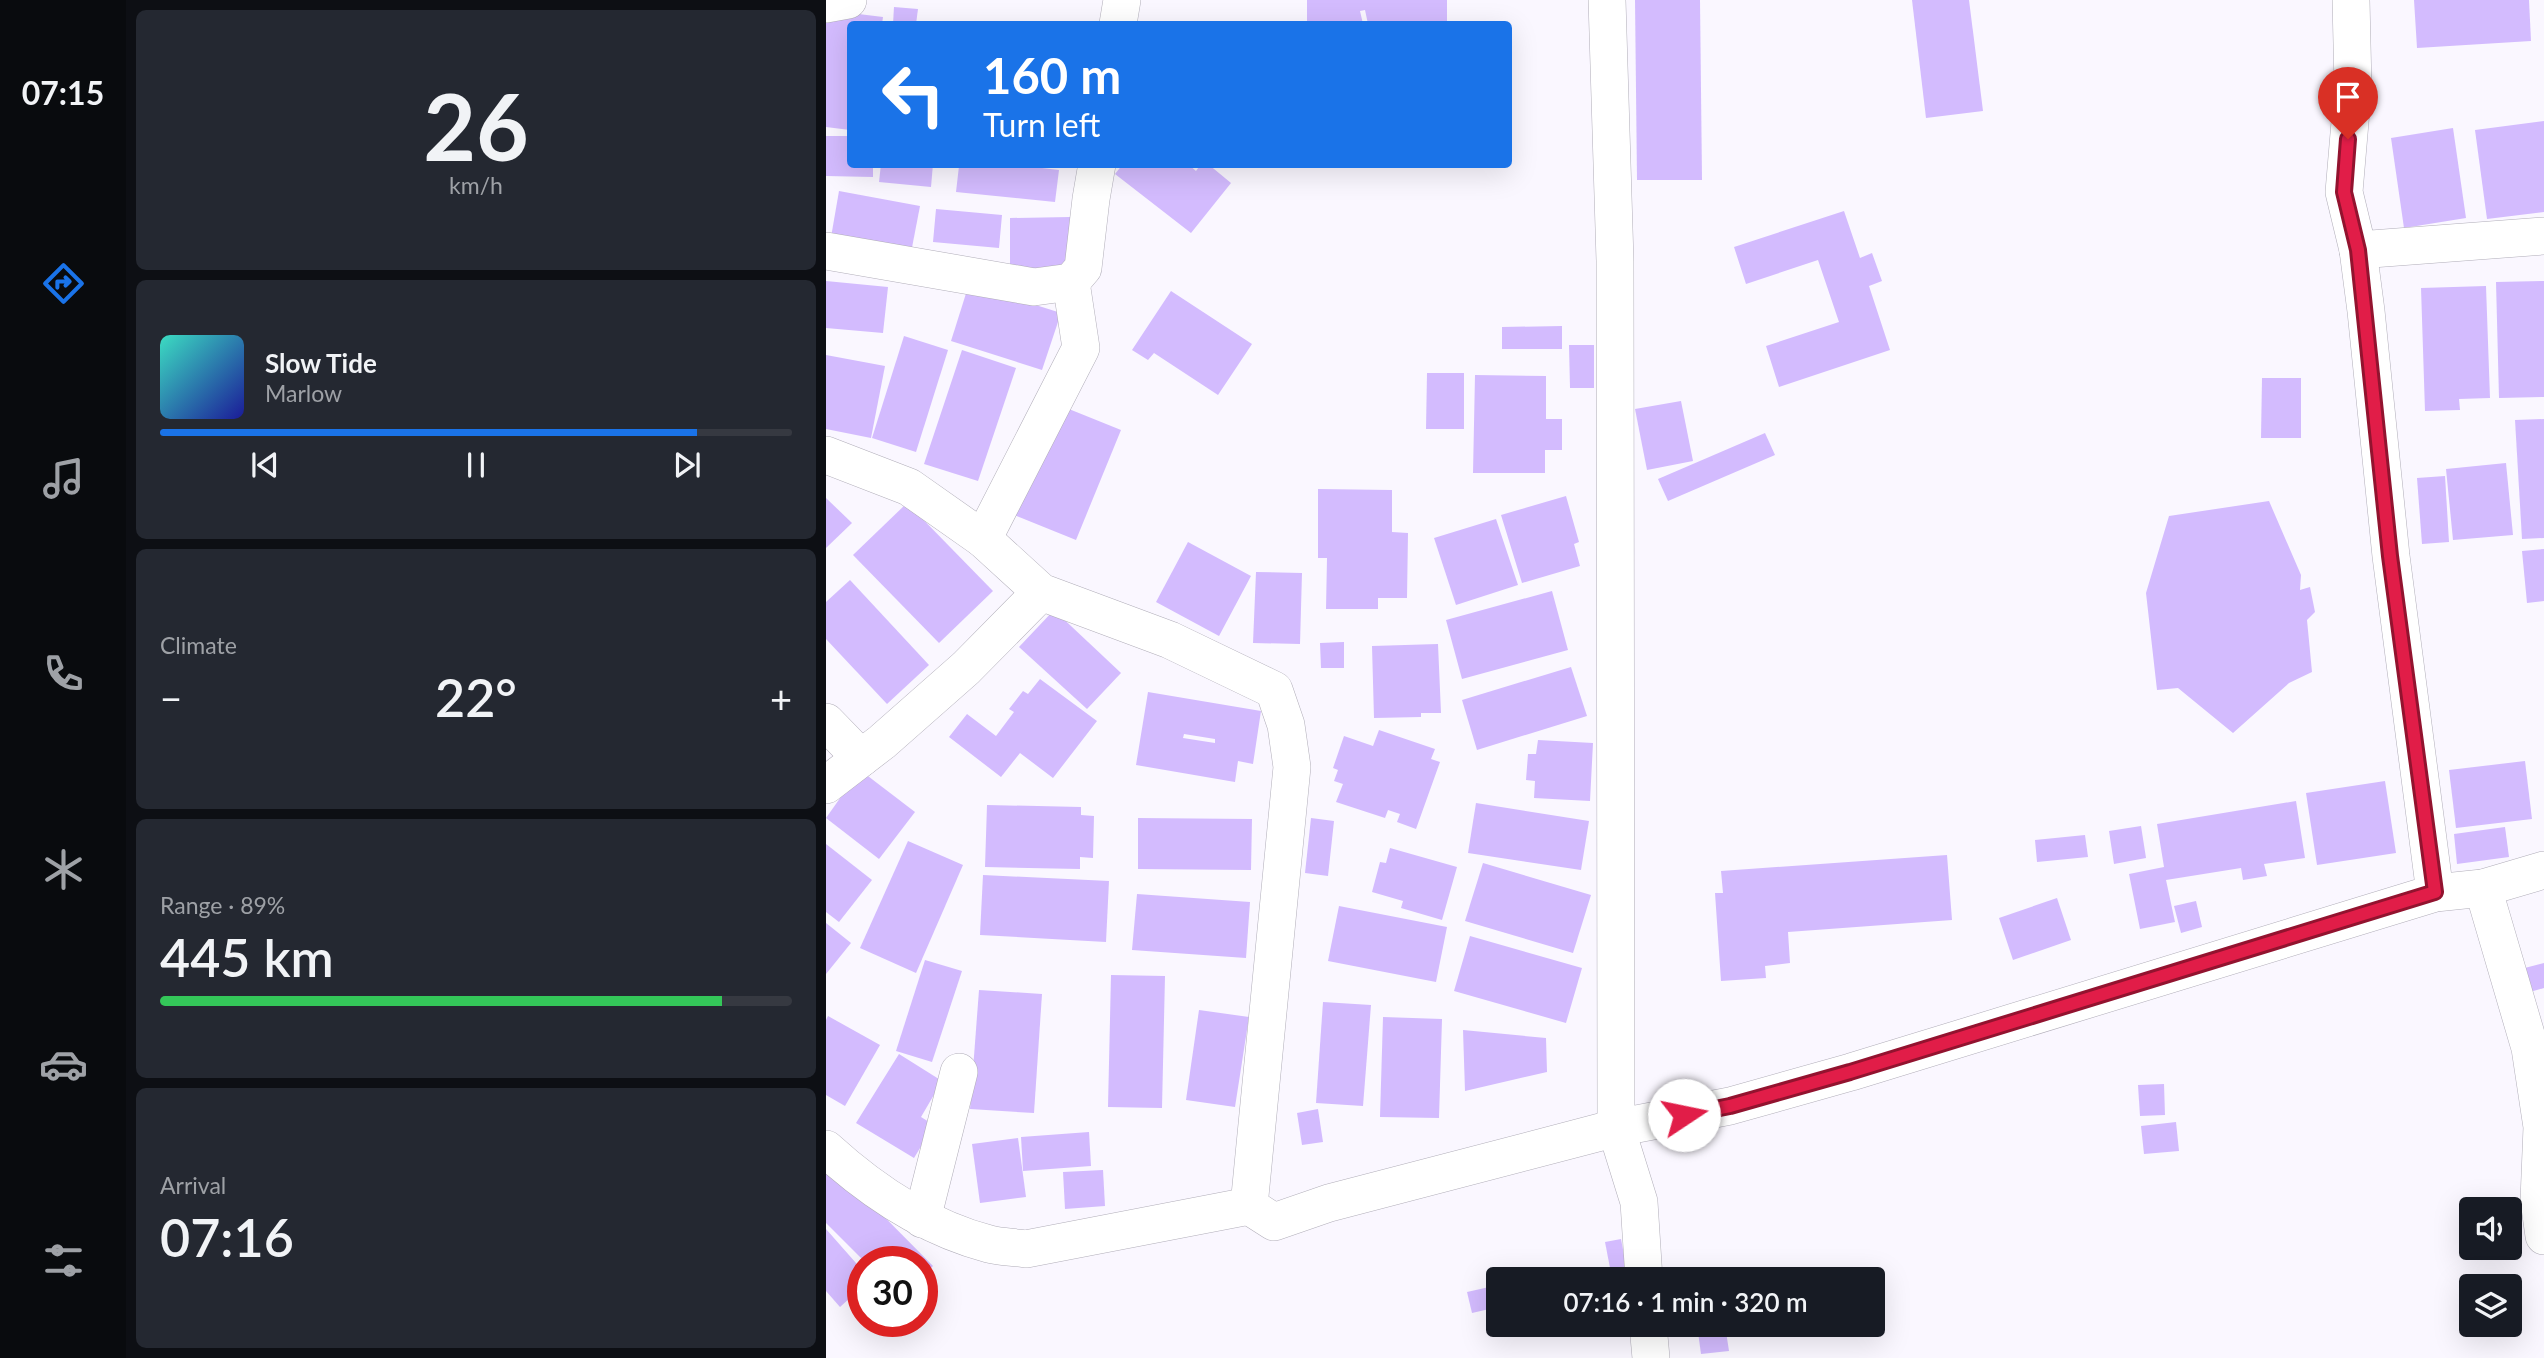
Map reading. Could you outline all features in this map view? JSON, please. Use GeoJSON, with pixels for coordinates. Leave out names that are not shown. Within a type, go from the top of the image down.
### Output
{"type":"FeatureCollection","features":[{"type":"Feature","properties":{"kind":"street"},"geometry":{"type":"LineString","coordinates":[[826,4],[848,0]]}},
{"type":"Feature","properties":{"kind":"street"},"geometry":{"type":"LineString","coordinates":[[1118,21],[1122,0]]}},
{"type":"Feature","properties":{"kind":"street"},"geometry":{"type":"LineString","coordinates":[[1607,0],[1615,261],[1616,1128],[1639,1202],[1643,1267]]}},
{"type":"Feature","properties":{"kind":"street"},"geometry":{"type":"LineString","coordinates":[[2351,0],[2353,87],[2344,192],[2358,250],[2390,556],[2435,892]]}},
{"type":"Feature","properties":{"kind":"street"},"geometry":{"type":"LineString","coordinates":[[826,251],[1034,287],[1071,282],[1083,268],[1096,168]]}},
{"type":"Feature","properties":{"kind":"street"},"geometry":{"type":"LineString","coordinates":[[2358,250],[2544,236]]}},
{"type":"Feature","properties":{"kind":"street"},"geometry":{"type":"LineString","coordinates":[[983,540],[1081,348],[1071,282]]}},
{"type":"Feature","properties":{"kind":"street"},"geometry":{"type":"LineString","coordinates":[[826,455],[909,487],[983,540],[1041,592],[1170,640],[1274,690],[1286,725],[1292,767],[1249,1206]]}},
{"type":"Feature","properties":{"kind":"street"},"geometry":{"type":"LineString","coordinates":[[826,785],[882,742],[966,668],[1041,592]]}},
{"type":"Feature","properties":{"kind":"street"},"geometry":{"type":"LineString","coordinates":[[826,722],[861,758]]}},
{"type":"Feature","properties":{"kind":"street"},"geometry":{"type":"LineString","coordinates":[[826,1150],[853,1174],[922,1219],[989,1245],[1026,1249],[1249,1206],[1274,1222],[1329,1203],[1616,1128],[1730,1106],[1850,1072],[2435,892],[2483,888],[2544,870]]}},
{"type":"Feature","properties":{"kind":"street"},"geometry":{"type":"LineString","coordinates":[[2483,888],[2530,1048],[2542,1127],[2539,1200],[2544,1236]]}},
{"type":"Feature","properties":{"kind":"street"},"geometry":{"type":"LineString","coordinates":[[922,1219],[959,1072]]}},
{"type":"Feature","properties":{"kind":"street"},"geometry":{"type":"LineString","coordinates":[[1649,1337],[1651,1358]]}},
{"type":"Feature","properties":{"kind":"building"},"geometry":{"type":"Polygon","coordinates":[[[1307,0],[1447,0],[1447,21],[1367,21],[1365,10],[1360,11],[1362,21],[1307,21],[1307,0]]]}},
{"type":"Feature","properties":{"kind":"building"},"geometry":{"type":"Polygon","coordinates":[[[1635,0],[1700,0],[1702,180],[1637,180],[1635,0]]]}},
{"type":"Feature","properties":{"kind":"building"},"geometry":{"type":"Polygon","coordinates":[[[1912,0],[1969,0],[1983,111],[1926,118],[1912,0]]]}},
{"type":"Feature","properties":{"kind":"building"},"geometry":{"type":"Polygon","coordinates":[[[2414,0],[2529,0],[2531,41],[2417,48],[2414,0]]]}},
{"type":"Feature","properties":{"kind":"building"},"geometry":{"type":"Polygon","coordinates":[[[894,7],[918,9],[916,21],[893,21],[894,7]]]}},
{"type":"Feature","properties":{"kind":"building"},"geometry":{"type":"Polygon","coordinates":[[[826,10],[883,17],[882,21],[847,21],[847,130],[826,127],[826,10]]]}},
{"type":"Feature","properties":{"kind":"building"},"geometry":{"type":"Polygon","coordinates":[[[2544,121],[2544,212],[2487,219],[2475,130],[2544,121]]]}},
{"type":"Feature","properties":{"kind":"building"},"geometry":{"type":"Polygon","coordinates":[[[2453,128],[2466,218],[2404,228],[2391,138],[2453,128]]]}},
{"type":"Feature","properties":{"kind":"building"},"geometry":{"type":"Polygon","coordinates":[[[826,136],[847,136],[847,168],[873,168],[873,177],[826,176],[826,136]]]}},
{"type":"Feature","properties":{"kind":"building"},"geometry":{"type":"Polygon","coordinates":[[[881,168],[933,168],[931,187],[879,182],[881,168]]]}},
{"type":"Feature","properties":{"kind":"building"},"geometry":{"type":"Polygon","coordinates":[[[959,168],[1059,170],[1055,202],[956,192],[959,168]]]}},
{"type":"Feature","properties":{"kind":"building"},"geometry":{"type":"Polygon","coordinates":[[[1120,168],[1193,168],[1196,171],[1198,168],[1213,168],[1231,183],[1191,233],[1115,174],[1120,168]]]}},
{"type":"Feature","properties":{"kind":"building"},"geometry":{"type":"Polygon","coordinates":[[[839,191],[920,206],[910,258],[830,243],[839,191]]]}},
{"type":"Feature","properties":{"kind":"building"},"geometry":{"type":"Polygon","coordinates":[[[936,209],[1002,215],[999,248],[933,242],[936,209]]]}},
{"type":"Feature","properties":{"kind":"building"},"geometry":{"type":"Polygon","coordinates":[[[1844,211],[1860,258],[1872,253],[1882,281],[1869,286],[1890,350],[1779,387],[1766,346],[1839,322],[1818,260],[1746,284],[1734,247],[1844,211]]]}},
{"type":"Feature","properties":{"kind":"building"},"geometry":{"type":"Polygon","coordinates":[[[1070,217],[1070,271],[1010,271],[1010,218],[1070,217]]]}},
{"type":"Feature","properties":{"kind":"building"},"geometry":{"type":"Polygon","coordinates":[[[826,281],[888,287],[883,333],[826,328],[826,281]]]}},
{"type":"Feature","properties":{"kind":"building"},"geometry":{"type":"Polygon","coordinates":[[[2544,281],[2544,397],[2499,398],[2496,282],[2544,281]]]}},
{"type":"Feature","properties":{"kind":"building"},"geometry":{"type":"Polygon","coordinates":[[[969,284],[1061,313],[1042,370],[951,341],[969,284]]]}},
{"type":"Feature","properties":{"kind":"building"},"geometry":{"type":"Polygon","coordinates":[[[2486,286],[2490,398],[2459,399],[2460,410],[2425,411],[2421,288],[2486,286]]]}},
{"type":"Feature","properties":{"kind":"building"},"geometry":{"type":"Polygon","coordinates":[[[1171,291],[1252,344],[1218,395],[1154,353],[1148,360],[1132,350],[1171,291]]]}},
{"type":"Feature","properties":{"kind":"building"},"geometry":{"type":"Polygon","coordinates":[[[1562,326],[1562,349],[1502,349],[1502,327],[1562,326]]]}},
{"type":"Feature","properties":{"kind":"building"},"geometry":{"type":"Polygon","coordinates":[[[904,336],[948,350],[916,452],[872,438],[904,336]]]}},
{"type":"Feature","properties":{"kind":"building"},"geometry":{"type":"Polygon","coordinates":[[[1569,345],[1594,345],[1594,388],[1570,388],[1569,345]]]}},
{"type":"Feature","properties":{"kind":"building"},"geometry":{"type":"Polygon","coordinates":[[[962,350],[1016,368],[978,481],[924,464],[962,350]]]}},
{"type":"Feature","properties":{"kind":"building"},"geometry":{"type":"Polygon","coordinates":[[[826,355],[885,366],[871,438],[826,429],[826,355]]]}},
{"type":"Feature","properties":{"kind":"building"},"geometry":{"type":"Polygon","coordinates":[[[1427,373],[1464,373],[1464,429],[1426,429],[1427,373]]]}},
{"type":"Feature","properties":{"kind":"building"},"geometry":{"type":"Polygon","coordinates":[[[1475,375],[1546,376],[1546,419],[1562,419],[1562,450],[1545,450],[1545,473],[1473,473],[1475,375]]]}},
{"type":"Feature","properties":{"kind":"building"},"geometry":{"type":"Polygon","coordinates":[[[2262,378],[2301,378],[2301,438],[2261,438],[2262,378]]]}},
{"type":"Feature","properties":{"kind":"building"},"geometry":{"type":"Polygon","coordinates":[[[1681,401],[1693,461],[1647,470],[1635,409],[1681,401]]]}},
{"type":"Feature","properties":{"kind":"building"},"geometry":{"type":"Polygon","coordinates":[[[1059,405],[1121,430],[1076,540],[1014,515],[1059,405]]]}},
{"type":"Feature","properties":{"kind":"building"},"geometry":{"type":"Polygon","coordinates":[[[2544,419],[2544,538],[2522,539],[2515,420],[2544,419]]]}},
{"type":"Feature","properties":{"kind":"building"},"geometry":{"type":"Polygon","coordinates":[[[1765,433],[1775,455],[1668,501],[1658,479],[1765,433]]]}},
{"type":"Feature","properties":{"kind":"building"},"geometry":{"type":"Polygon","coordinates":[[[2506,463],[2513,535],[2453,540],[2446,469],[2506,463]]]}},
{"type":"Feature","properties":{"kind":"building"},"geometry":{"type":"Polygon","coordinates":[[[2445,476],[2449,542],[2422,544],[2417,478],[2445,476]]]}},
{"type":"Feature","properties":{"kind":"building"},"geometry":{"type":"Polygon","coordinates":[[[1318,489],[1392,490],[1392,532],[1408,533],[1407,598],[1378,598],[1378,609],[1326,609],[1327,558],[1318,558],[1318,489]]]}},
{"type":"Feature","properties":{"kind":"building"},"geometry":{"type":"Polygon","coordinates":[[[1566,496],[1579,542],[1574,544],[1580,566],[1522,583],[1501,515],[1566,496]]]}},
{"type":"Feature","properties":{"kind":"building"},"geometry":{"type":"Polygon","coordinates":[[[826,498],[852,523],[826,548],[826,498]]]}},
{"type":"Feature","properties":{"kind":"building"},"geometry":{"type":"Polygon","coordinates":[[[2269,501],[2301,575],[2300,590],[2310,587],[2315,612],[2307,620],[2312,672],[2289,683],[2233,733],[2178,688],[2157,690],[2146,593],[2169,516],[2269,501]]]}},
{"type":"Feature","properties":{"kind":"building"},"geometry":{"type":"Polygon","coordinates":[[[907,503],[993,591],[939,643],[853,555],[907,503]]]}},
{"type":"Feature","properties":{"kind":"building"},"geometry":{"type":"Polygon","coordinates":[[[1496,519],[1518,585],[1456,605],[1434,538],[1496,519]]]}},
{"type":"Feature","properties":{"kind":"building"},"geometry":{"type":"Polygon","coordinates":[[[1188,542],[1251,576],[1219,636],[1156,602],[1188,542]]]}},
{"type":"Feature","properties":{"kind":"building"},"geometry":{"type":"Polygon","coordinates":[[[2544,549],[2544,601],[2527,603],[2522,551],[2544,549]]]}},
{"type":"Feature","properties":{"kind":"building"},"geometry":{"type":"Polygon","coordinates":[[[1256,572],[1302,573],[1300,644],[1253,643],[1256,572]]]}},
{"type":"Feature","properties":{"kind":"building"},"geometry":{"type":"Polygon","coordinates":[[[850,580],[929,665],[887,704],[826,639],[826,602],[850,580]]]}},
{"type":"Feature","properties":{"kind":"building"},"geometry":{"type":"Polygon","coordinates":[[[1552,591],[1568,650],[1462,679],[1446,620],[1552,591]]]}},
{"type":"Feature","properties":{"kind":"building"},"geometry":{"type":"Polygon","coordinates":[[[1054,610],[1121,673],[1087,709],[1019,647],[1054,610]]]}},
{"type":"Feature","properties":{"kind":"building"},"geometry":{"type":"Polygon","coordinates":[[[1344,642],[1344,668],[1321,668],[1320,643],[1344,642]]]}},
{"type":"Feature","properties":{"kind":"building"},"geometry":{"type":"Polygon","coordinates":[[[1438,644],[1441,713],[1421,713],[1421,717],[1374,718],[1372,646],[1438,644]]]}},
{"type":"Feature","properties":{"kind":"building"},"geometry":{"type":"Polygon","coordinates":[[[1571,667],[1587,716],[1477,750],[1462,700],[1571,667]]]}},
{"type":"Feature","properties":{"kind":"building"},"geometry":{"type":"Polygon","coordinates":[[[1040,679],[1097,721],[1053,778],[1020,753],[1001,777],[949,737],[967,714],[996,736],[1014,712],[1009,709],[1023,691],[1028,694],[1040,679]]]}},
{"type":"Feature","properties":{"kind":"building"},"geometry":{"type":"Polygon","coordinates":[[[1148,692],[1261,711],[1253,764],[1238,761],[1235,782],[1136,765],[1148,692]],[[1184,734],[1183,738],[1215,743],[1215,739],[1184,734]]]}},
{"type":"Feature","properties":{"kind":"building"},"geometry":{"type":"Polygon","coordinates":[[[1379,730],[1435,749],[1431,759],[1440,762],[1416,829],[1397,822],[1400,814],[1388,810],[1385,818],[1336,802],[1343,784],[1334,781],[1338,770],[1333,768],[1344,736],[1373,746],[1379,730]]]}},
{"type":"Feature","properties":{"kind":"building"},"geometry":{"type":"Polygon","coordinates":[[[1538,740],[1593,743],[1590,801],[1534,798],[1535,781],[1526,780],[1528,754],[1536,754],[1538,740]]]}},
{"type":"Feature","properties":{"kind":"building"},"geometry":{"type":"Polygon","coordinates":[[[2525,761],[2532,819],[2456,828],[2449,770],[2525,761]]]}},
{"type":"Feature","properties":{"kind":"building"},"geometry":{"type":"Polygon","coordinates":[[[860,770],[915,812],[879,859],[826,818],[860,770]]]}},
{"type":"Feature","properties":{"kind":"building"},"geometry":{"type":"Polygon","coordinates":[[[2385,781],[2396,853],[2317,865],[2306,793],[2385,781]]]}},
{"type":"Feature","properties":{"kind":"building"},"geometry":{"type":"Polygon","coordinates":[[[2296,801],[2305,858],[2264,864],[2267,876],[2243,880],[2241,868],[2166,880],[2175,922],[2140,929],[2129,874],[2164,867],[2157,824],[2296,801]]]}},
{"type":"Feature","properties":{"kind":"building"},"geometry":{"type":"Polygon","coordinates":[[[1476,803],[1589,821],[1581,870],[1468,853],[1476,803]]]}},
{"type":"Feature","properties":{"kind":"building"},"geometry":{"type":"Polygon","coordinates":[[[987,805],[1081,807],[1081,815],[1094,816],[1093,858],[1080,857],[1080,869],[985,867],[987,805]]]}},
{"type":"Feature","properties":{"kind":"building"},"geometry":{"type":"Polygon","coordinates":[[[1138,818],[1252,819],[1251,870],[1138,869],[1138,818]]]}},
{"type":"Feature","properties":{"kind":"building"},"geometry":{"type":"Polygon","coordinates":[[[1311,818],[1334,821],[1328,876],[1305,873],[1311,818]]]}},
{"type":"Feature","properties":{"kind":"building"},"geometry":{"type":"Polygon","coordinates":[[[2141,826],[2146,858],[2114,864],[2109,831],[2141,826]]]}},
{"type":"Feature","properties":{"kind":"building"},"geometry":{"type":"Polygon","coordinates":[[[2505,827],[2509,857],[2457,864],[2454,834],[2505,827]]]}},
{"type":"Feature","properties":{"kind":"building"},"geometry":{"type":"Polygon","coordinates":[[[2085,835],[2088,857],[2037,862],[2035,840],[2085,835]]]}},
{"type":"Feature","properties":{"kind":"building"},"geometry":{"type":"Polygon","coordinates":[[[908,841],[963,865],[916,973],[860,948],[908,841]]]}},
{"type":"Feature","properties":{"kind":"building"},"geometry":{"type":"Polygon","coordinates":[[[826,844],[872,880],[839,922],[826,912],[826,844]]]}},
{"type":"Feature","properties":{"kind":"building"},"geometry":{"type":"Polygon","coordinates":[[[1390,848],[1457,867],[1442,920],[1401,908],[1403,901],[1372,892],[1380,862],[1386,863],[1390,848]]]}},
{"type":"Feature","properties":{"kind":"building"},"geometry":{"type":"Polygon","coordinates":[[[1947,855],[1952,920],[1788,932],[1790,963],[1765,966],[1766,978],[1721,981],[1715,893],[1723,893],[1721,871],[1947,855]]]}},
{"type":"Feature","properties":{"kind":"building"},"geometry":{"type":"Polygon","coordinates":[[[1483,863],[1591,895],[1573,953],[1465,921],[1483,863]]]}},
{"type":"Feature","properties":{"kind":"building"},"geometry":{"type":"Polygon","coordinates":[[[983,875],[1109,881],[1106,942],[980,935],[983,875]]]}},
{"type":"Feature","properties":{"kind":"building"},"geometry":{"type":"Polygon","coordinates":[[[1137,894],[1250,902],[1246,958],[1132,950],[1137,894]]]}},
{"type":"Feature","properties":{"kind":"building"},"geometry":{"type":"Polygon","coordinates":[[[2057,898],[2071,940],[2013,960],[1999,918],[2057,898]]]}},
{"type":"Feature","properties":{"kind":"building"},"geometry":{"type":"Polygon","coordinates":[[[2196,901],[2202,927],[2181,933],[2174,906],[2196,901]]]}},
{"type":"Feature","properties":{"kind":"building"},"geometry":{"type":"Polygon","coordinates":[[[1339,906],[1447,927],[1436,982],[1328,961],[1339,906]]]}},
{"type":"Feature","properties":{"kind":"building"},"geometry":{"type":"Polygon","coordinates":[[[826,923],[851,943],[826,974],[826,923]]]}},
{"type":"Feature","properties":{"kind":"building"},"geometry":{"type":"Polygon","coordinates":[[[1470,936],[1582,968],[1566,1023],[1454,991],[1470,936]]]}},
{"type":"Feature","properties":{"kind":"building"},"geometry":{"type":"Polygon","coordinates":[[[925,960],[962,971],[932,1062],[896,1051],[925,960]]]}},
{"type":"Feature","properties":{"kind":"building"},"geometry":{"type":"Polygon","coordinates":[[[2544,963],[2544,988],[2523,994],[2517,970],[2544,963]]]}},
{"type":"Feature","properties":{"kind":"building"},"geometry":{"type":"Polygon","coordinates":[[[1111,975],[1165,976],[1162,1108],[1108,1107],[1111,975]]]}},
{"type":"Feature","properties":{"kind":"building"},"geometry":{"type":"Polygon","coordinates":[[[979,990],[1042,994],[1034,1113],[970,1109],[979,990]]]}},
{"type":"Feature","properties":{"kind":"building"},"geometry":{"type":"Polygon","coordinates":[[[1323,1002],[1371,1005],[1363,1106],[1316,1103],[1323,1002]]]}},
{"type":"Feature","properties":{"kind":"building"},"geometry":{"type":"Polygon","coordinates":[[[1199,1010],[1249,1017],[1235,1107],[1186,1100],[1199,1010]]]}},
{"type":"Feature","properties":{"kind":"building"},"geometry":{"type":"Polygon","coordinates":[[[828,1016],[880,1045],[845,1106],[826,1095],[828,1016]]]}},
{"type":"Feature","properties":{"kind":"building"},"geometry":{"type":"Polygon","coordinates":[[[1383,1017],[1442,1019],[1439,1118],[1380,1117],[1383,1017]]]}},
{"type":"Feature","properties":{"kind":"building"},"geometry":{"type":"Polygon","coordinates":[[[1463,1030],[1546,1038],[1547,1072],[1465,1091],[1463,1030]]]}},
{"type":"Feature","properties":{"kind":"building"},"geometry":{"type":"Polygon","coordinates":[[[899,1054],[942,1081],[921,1117],[934,1125],[914,1158],[856,1123],[899,1054]]]}},
{"type":"Feature","properties":{"kind":"building"},"geometry":{"type":"Polygon","coordinates":[[[2164,1084],[2165,1115],[2140,1116],[2138,1085],[2164,1084]]]}},
{"type":"Feature","properties":{"kind":"building"},"geometry":{"type":"Polygon","coordinates":[[[1318,1109],[1323,1142],[1302,1145],[1297,1113],[1318,1109]]]}},
{"type":"Feature","properties":{"kind":"building"},"geometry":{"type":"Polygon","coordinates":[[[2176,1122],[2179,1151],[2144,1154],[2141,1126],[2176,1122]]]}},
{"type":"Feature","properties":{"kind":"building"},"geometry":{"type":"Polygon","coordinates":[[[1089,1132],[1091,1166],[1023,1171],[1021,1137],[1089,1132]]]}},
{"type":"Feature","properties":{"kind":"building"},"geometry":{"type":"Polygon","coordinates":[[[1018,1138],[1026,1197],[980,1203],[972,1144],[1018,1138]]]}},
{"type":"Feature","properties":{"kind":"building"},"geometry":{"type":"Polygon","coordinates":[[[826,1158],[913,1246],[849,1246],[826,1223],[826,1158]]]}},
{"type":"Feature","properties":{"kind":"building"},"geometry":{"type":"Polygon","coordinates":[[[1103,1170],[1105,1206],[1065,1209],[1063,1172],[1103,1170]]]}},
{"type":"Feature","properties":{"kind":"building"},"geometry":{"type":"Polygon","coordinates":[[[826,1229],[847,1253],[847,1301],[840,1307],[826,1291],[826,1229]]]}},
{"type":"Feature","properties":{"kind":"building"},"geometry":{"type":"Polygon","coordinates":[[[1621,1239],[1626,1267],[1610,1267],[1605,1242],[1621,1239]]]}},
{"type":"Feature","properties":{"kind":"building"},"geometry":{"type":"Polygon","coordinates":[[[1486,1288],[1486,1310],[1472,1313],[1467,1292],[1486,1288]]]}},
{"type":"Feature","properties":{"kind":"building"},"geometry":{"type":"Polygon","coordinates":[[[1699,1337],[1727,1337],[1729,1351],[1701,1354],[1699,1337]]]}},
{"type":"Feature","properties":{"kind":"route"},"geometry":{"type":"LineString","coordinates":[[1684,1115],[1730,1106],[1850,1072],[2435,892],[2390,556],[2366,311],[2358,250],[2344,192],[2348,139]]}}]}
